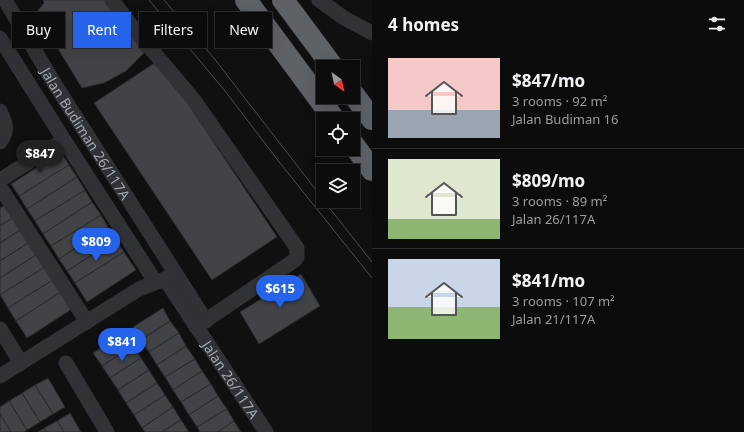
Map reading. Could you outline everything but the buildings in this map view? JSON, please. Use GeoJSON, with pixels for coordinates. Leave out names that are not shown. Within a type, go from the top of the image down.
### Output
{"type":"FeatureCollection","features":[{"type":"Feature","properties":{"kind":"highway"},"geometry":{"type":"LineString","coordinates":[[246,0],[329,112]]}},
{"type":"Feature","properties":{"kind":"highway"},"geometry":{"type":"LineString","coordinates":[[283,0],[327,60]]}},
{"type":"Feature","properties":{"kind":"highway"},"geometry":{"type":"LineString","coordinates":[[360,103],[372,119]]}},
{"type":"Feature","properties":{"kind":"highway"},"geometry":{"type":"LineString","coordinates":[[360,154],[372,170]]}},
{"type":"Feature","properties":{"kind":"street","name":"Jalan Budiman 26/117A"},"geometry":{"type":"LineString","coordinates":[[6,0],[54,83],[157,244],[165,272],[201,324]]}},
{"type":"Feature","properties":{"kind":"street"},"geometry":{"type":"LineString","coordinates":[[112,0],[130,24],[194,100],[297,248],[297,257],[294,260],[201,324]]}},
{"type":"Feature","properties":{"kind":"street"},"geometry":{"type":"LineString","coordinates":[[320,0],[344,18],[372,33]]}},
{"type":"Feature","properties":{"kind":"street"},"geometry":{"type":"LineString","coordinates":[[0,38],[138,254],[165,272],[21,363],[1,372]]}},
{"type":"Feature","properties":{"kind":"street"},"geometry":{"type":"LineString","coordinates":[[36,95],[54,83]]}},
{"type":"Feature","properties":{"kind":"street"},"geometry":{"type":"LineString","coordinates":[[0,111],[6,123],[5,135],[0,142]]}},
{"type":"Feature","properties":{"kind":"street"},"geometry":{"type":"LineString","coordinates":[[0,180],[64,140]]}},
{"type":"Feature","properties":{"kind":"street"},"geometry":{"type":"LineString","coordinates":[[0,187],[87,322]]}},
{"type":"Feature","properties":{"kind":"street"},"geometry":{"type":"LineString","coordinates":[[138,254],[148,258],[154,256],[157,252],[157,244]]}},
{"type":"Feature","properties":{"kind":"street","name":"Jalan 26/117A"},"geometry":{"type":"LineString","coordinates":[[201,324],[266,432]]}},
{"type":"Feature","properties":{"kind":"street"},"geometry":{"type":"LineString","coordinates":[[0,329],[21,363]]}},
{"type":"Feature","properties":{"kind":"street"},"geometry":{"type":"LineString","coordinates":[[66,363],[107,432]]}},
{"type":"Feature","properties":{"kind":"tram line"},"geometry":{"type":"LineString","coordinates":[[149,0],[225,91],[280,163],[372,278]]}},
{"type":"Feature","properties":{"kind":"tram line"},"geometry":{"type":"LineString","coordinates":[[164,0],[213,57],[316,190]]}},
{"type":"Feature","properties":{"kind":"tram line"},"geometry":{"type":"LineString","coordinates":[[330,208],[372,262]]}}]}
